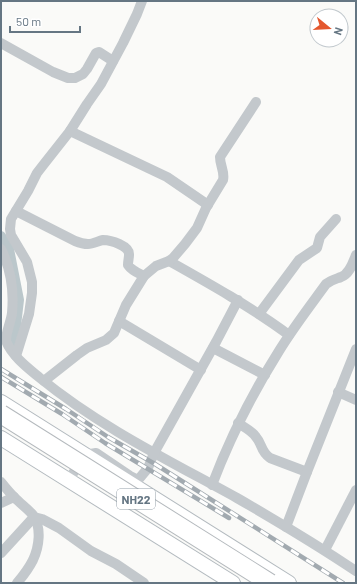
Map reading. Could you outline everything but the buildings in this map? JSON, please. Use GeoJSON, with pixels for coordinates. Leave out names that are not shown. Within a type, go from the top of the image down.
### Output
{"type":"FeatureCollection","features":[{"type":"Feature","properties":{"kind":"highway","name":"NH22"},"geometry":{"type":"LineString","coordinates":[[1,414],[270,583]]}},
{"type":"Feature","properties":{"kind":"highway","name":"NH22"},"geometry":{"type":"LineString","coordinates":[[1,427],[189,547],[252,583]]}},
{"type":"Feature","properties":{"kind":"street"},"geometry":{"type":"LineString","coordinates":[[8,346],[28,321],[32,293],[32,282],[27,262],[11,235],[11,219],[37,173],[70,131],[101,84],[137,14],[142,1]]}},
{"type":"Feature","properties":{"kind":"street"},"geometry":{"type":"LineString","coordinates":[[1,43],[53,72],[68,78],[75,78],[83,74],[96,53],[100,52],[113,61]]}},
{"type":"Feature","properties":{"kind":"street"},"geometry":{"type":"LineString","coordinates":[[44,381],[76,355],[110,337],[114,333],[126,305],[144,276],[156,266],[169,261],[176,255],[191,236],[197,228],[208,205],[223,180],[224,171],[220,162],[220,157],[256,102]]}},
{"type":"Feature","properties":{"kind":"street"},"geometry":{"type":"LineString","coordinates":[[70,131],[168,177],[208,205]]}},
{"type":"Feature","properties":{"kind":"street"},"geometry":{"type":"LineString","coordinates":[[16,211],[83,244],[90,244],[104,240],[124,246],[129,255],[128,265],[137,273],[144,276]]}},
{"type":"Feature","properties":{"kind":"street"},"geometry":{"type":"LineString","coordinates":[[259,314],[299,260],[317,248],[320,237],[336,220]]}},
{"type":"Feature","properties":{"kind":"street"},"geometry":{"type":"LineString","coordinates":[[1,249],[6,260],[11,281],[12,314],[8,346],[26,367],[57,392],[120,434],[286,527],[325,550],[356,571]]}},
{"type":"Feature","properties":{"kind":"street"},"geometry":{"type":"LineString","coordinates":[[212,485],[238,423],[264,375],[290,334],[326,284],[330,280],[344,276],[349,271],[356,254]]}},
{"type":"Feature","properties":{"kind":"street"},"geometry":{"type":"LineString","coordinates":[[169,261],[238,300],[290,334]]}},
{"type":"Feature","properties":{"kind":"street"},"geometry":{"type":"LineString","coordinates":[[68,481],[85,455],[96,453],[138,480],[148,468],[154,453],[238,300]]}},
{"type":"Feature","properties":{"kind":"street"},"geometry":{"type":"LineString","coordinates":[[119,321],[200,370]]}},
{"type":"Feature","properties":{"kind":"street"},"geometry":{"type":"LineString","coordinates":[[213,348],[264,375]]}},
{"type":"Feature","properties":{"kind":"street"},"geometry":{"type":"LineString","coordinates":[[286,527],[356,349]]}},
{"type":"Feature","properties":{"kind":"street"},"geometry":{"type":"LineString","coordinates":[[338,392],[356,400]]}},
{"type":"Feature","properties":{"kind":"street"},"geometry":{"type":"LineString","coordinates":[[1,402],[289,583]]}},
{"type":"Feature","properties":{"kind":"street"},"geometry":{"type":"LineString","coordinates":[[238,423],[256,437],[265,454],[270,458],[307,472]]}},
{"type":"Feature","properties":{"kind":"street"},"geometry":{"type":"LineString","coordinates":[[1,438],[233,583]]}},
{"type":"Feature","properties":{"kind":"street"},"geometry":{"type":"LineString","coordinates":[[1,482],[34,517],[38,526],[38,542],[33,560],[17,583]]}},
{"type":"Feature","properties":{"kind":"street"},"geometry":{"type":"LineString","coordinates":[[325,550],[354,502],[356,490]]}},
{"type":"Feature","properties":{"kind":"street"},"geometry":{"type":"LineString","coordinates":[[1,504],[14,497]]}},
{"type":"Feature","properties":{"kind":"street"},"geometry":{"type":"LineString","coordinates":[[1,553],[34,517]]}},
{"type":"Feature","properties":{"kind":"street"},"geometry":{"type":"LineString","coordinates":[[34,517],[42,519],[59,528],[91,551],[116,564],[144,583]]}},
{"type":"Feature","properties":{"kind":"waterway"},"geometry":{"type":"LineString","coordinates":[[1,236],[9,249],[19,300],[14,343]]}},
{"type":"Feature","properties":{"kind":"railway"},"geometry":{"type":"LineString","coordinates":[[1,369],[343,583]]}},
{"type":"Feature","properties":{"kind":"railway"},"geometry":{"type":"LineString","coordinates":[[1,377],[62,414],[105,443],[229,518]]}}]}
